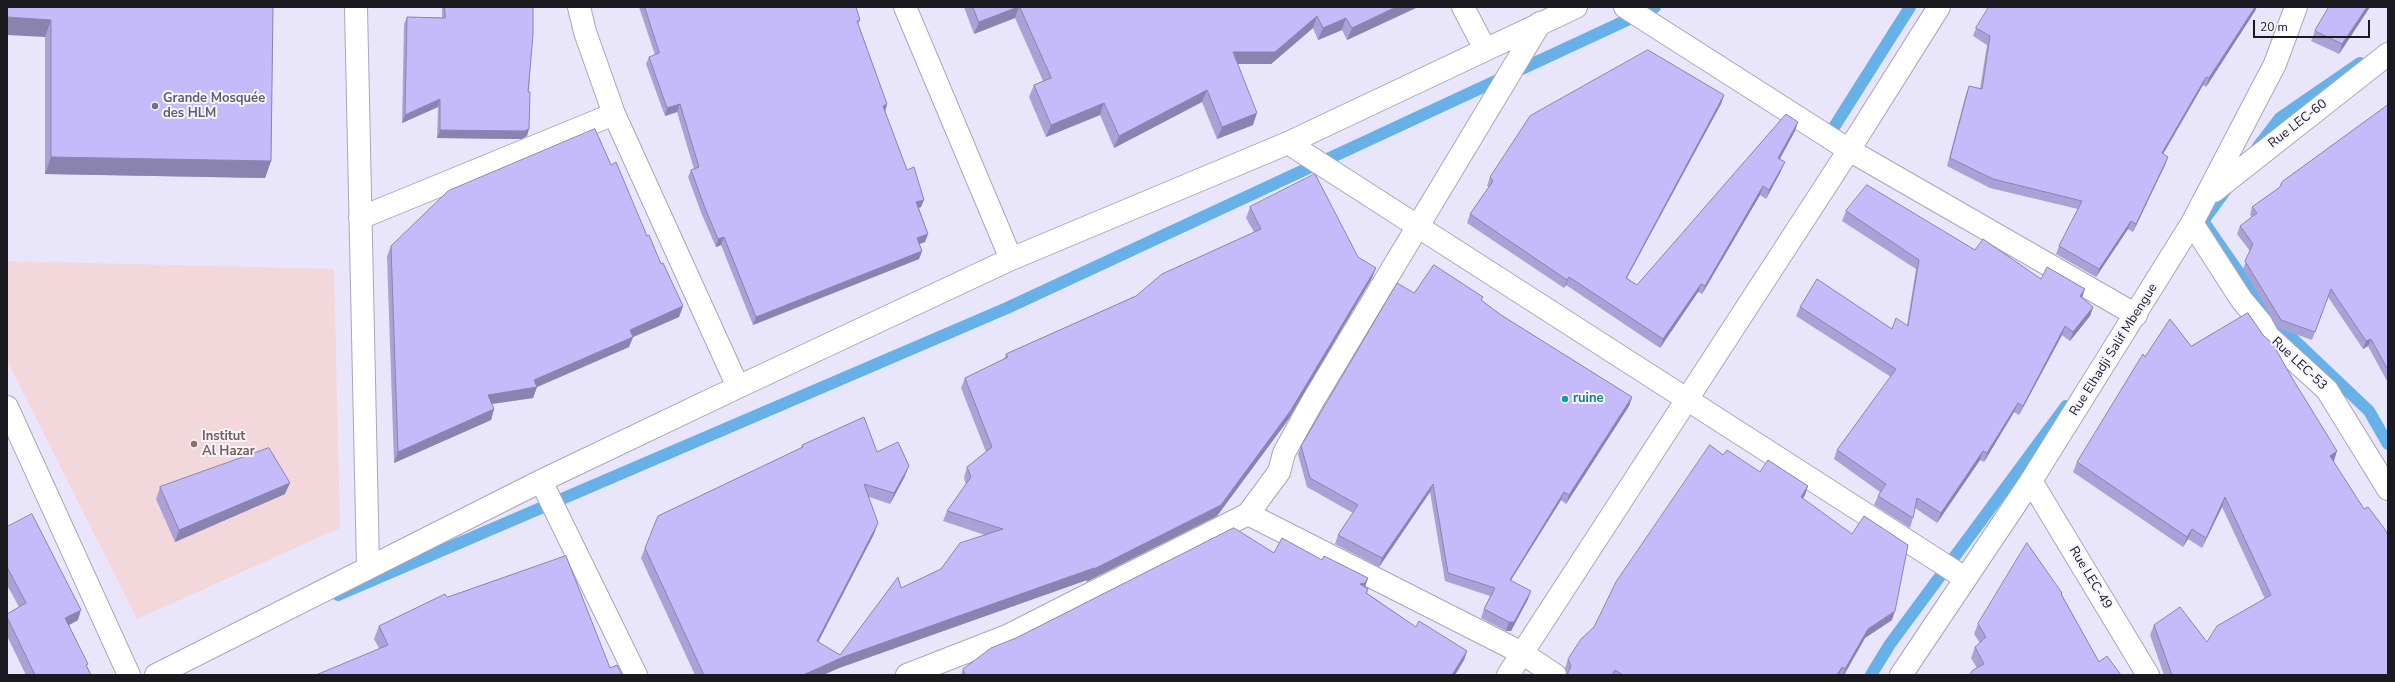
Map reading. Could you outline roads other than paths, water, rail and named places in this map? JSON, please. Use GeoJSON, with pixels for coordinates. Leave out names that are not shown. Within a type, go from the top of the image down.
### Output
{"type":"FeatureCollection","features":[{"type":"Feature","properties":{"kind":"street"},"geometry":{"type":"LineString","coordinates":[[356,7],[368,567]]}},
{"type":"Feature","properties":{"kind":"street"},"geometry":{"type":"LineString","coordinates":[[579,7],[585,32],[614,114],[738,387]]}},
{"type":"Feature","properties":{"kind":"street"},"geometry":{"type":"LineString","coordinates":[[905,7],[1011,259]]}},
{"type":"Feature","properties":{"kind":"street"},"geometry":{"type":"LineString","coordinates":[[1463,7],[1485,49]]}},
{"type":"Feature","properties":{"kind":"street"},"geometry":{"type":"LineString","coordinates":[[156,675],[541,480],[738,387],[1011,259],[1288,143],[1576,7]]}},
{"type":"Feature","properties":{"kind":"street"},"geometry":{"type":"LineString","coordinates":[[1625,7],[1850,150],[2136,315]]}},
{"type":"Feature","properties":{"kind":"street"},"geometry":{"type":"LineString","coordinates":[[1508,675],[1850,150],[1938,7]]}},
{"type":"Feature","properties":{"kind":"street","name":"Rue Elhadji Salif Mbengue"},"geometry":{"type":"LineString","coordinates":[[1901,675],[2031,481],[2136,315],[2208,195],[2275,64],[2296,7]]}},
{"type":"Feature","properties":{"kind":"street"},"geometry":{"type":"LineString","coordinates":[[906,675],[1007,636],[1248,514],[1279,472],[1284,453],[1311,404],[1540,23]]}},
{"type":"Feature","properties":{"kind":"street","name":"Rue LEC-60"},"geometry":{"type":"LineString","coordinates":[[2208,195],[2388,54]]}},
{"type":"Feature","properties":{"kind":"street"},"geometry":{"type":"LineString","coordinates":[[360,218],[614,114]]}},
{"type":"Feature","properties":{"kind":"street"},"geometry":{"type":"LineString","coordinates":[[1288,143],[1965,578]]}},
{"type":"Feature","properties":{"kind":"street","name":"Rue LEC-53"},"geometry":{"type":"LineString","coordinates":[[2192,222],[2241,299],[2261,323],[2268,336],[2327,390],[2388,489]]}},
{"type":"Feature","properties":{"kind":"street"},"geometry":{"type":"LineString","coordinates":[[7,407],[129,675]]}},
{"type":"Feature","properties":{"kind":"street"},"geometry":{"type":"LineString","coordinates":[[541,480],[636,675]]}},
{"type":"Feature","properties":{"kind":"street","name":"Rue LEC-49"},"geometry":{"type":"LineString","coordinates":[[2031,481],[2148,675]]}},
{"type":"Feature","properties":{"kind":"street"},"geometry":{"type":"LineString","coordinates":[[1248,514],[1522,654],[1554,675]]}},
{"type":"Feature","properties":{"kind":"waterway"},"geometry":{"type":"LineString","coordinates":[[338,595],[1007,308],[1655,7]]}},
{"type":"Feature","properties":{"kind":"waterway"},"geometry":{"type":"LineString","coordinates":[[1835,139],[1829,135],[1910,7]]}},
{"type":"Feature","properties":{"kind":"waterway"},"geometry":{"type":"LineString","coordinates":[[2257,148],[2280,118],[2360,63]]}},
{"type":"Feature","properties":{"kind":"waterway"},"geometry":{"type":"LineString","coordinates":[[2201,224],[2228,187]]}},
{"type":"Feature","properties":{"kind":"waterway"},"geometry":{"type":"LineString","coordinates":[[2203,221],[2269,316],[2369,411],[2388,444]]}},
{"type":"Feature","properties":{"kind":"waterway"},"geometry":{"type":"LineString","coordinates":[[1871,675],[1890,644],[2066,406]]}},
{"type":"Feature","properties":{"kind":"place","name":"Grande Mosquée des HLM"},"geometry":{"type":"Point","coordinates":[155,106]}},
{"type":"Feature","properties":{"kind":"place","name":"ruine"},"geometry":{"type":"Point","coordinates":[1565,399]}},
{"type":"Feature","properties":{"kind":"place","name":"Institut Al Hazar"},"geometry":{"type":"Point","coordinates":[194,444]}}]}
